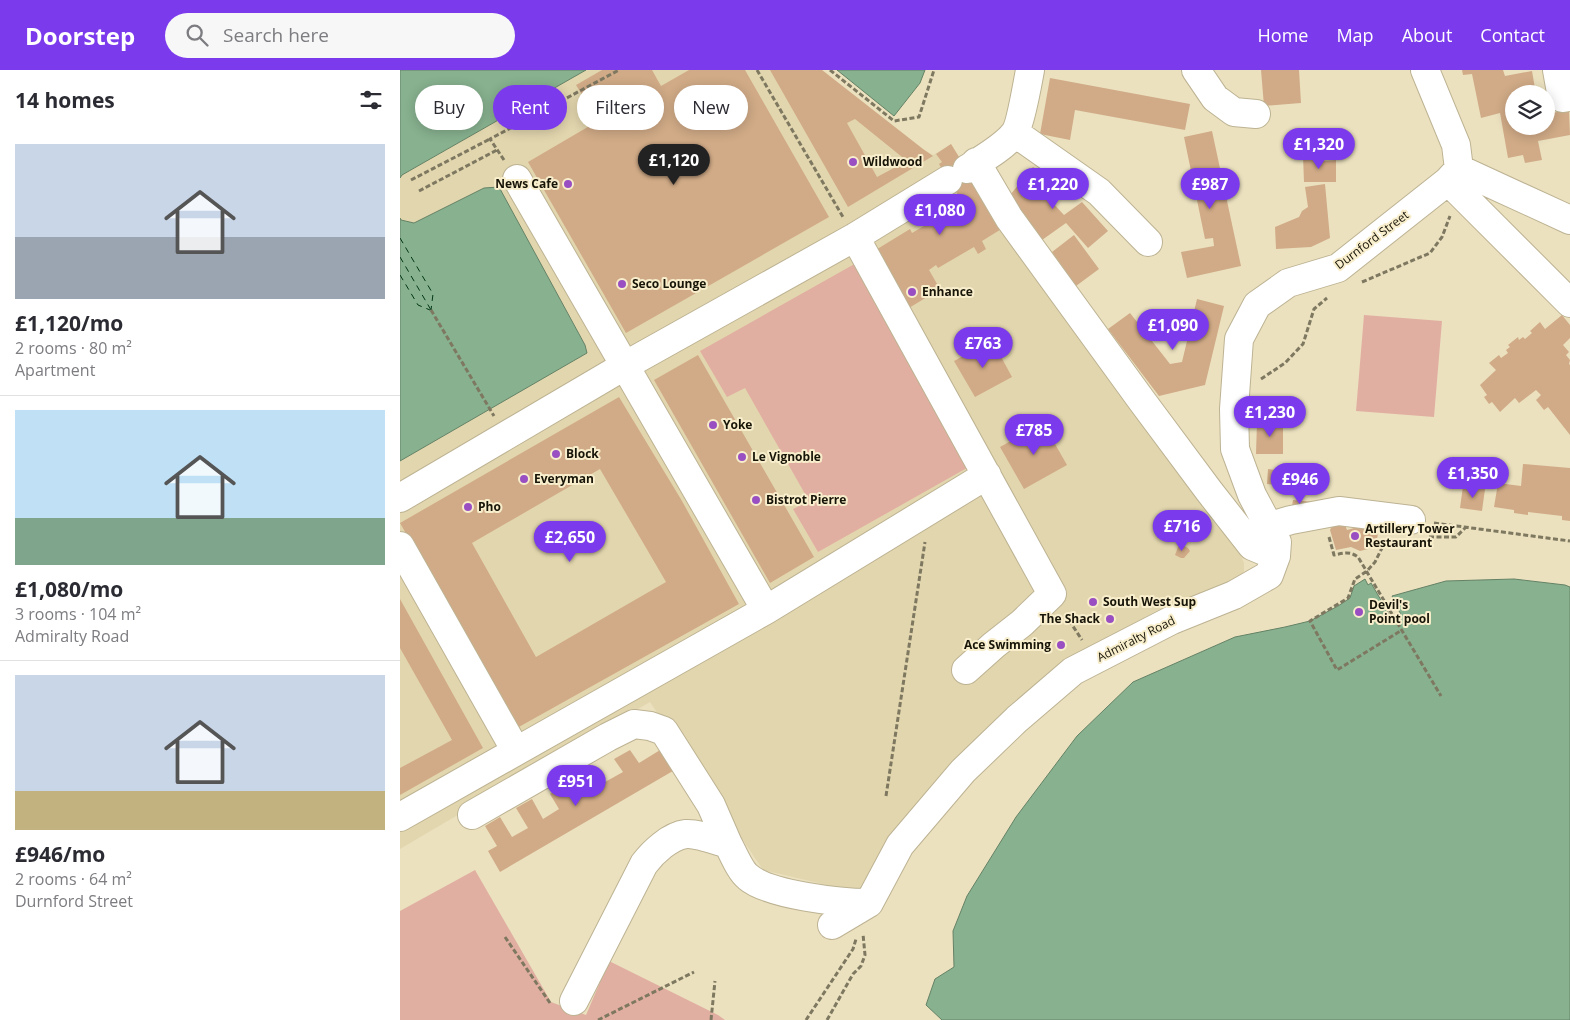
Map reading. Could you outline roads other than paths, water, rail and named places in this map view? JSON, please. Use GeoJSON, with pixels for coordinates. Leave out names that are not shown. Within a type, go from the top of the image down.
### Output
{"type":"FeatureCollection","features":[{"type":"Feature","properties":{"kind":"street"},"geometry":{"type":"LineString","coordinates":[[400,498],[626,365],[855,237],[997,149],[1015,133],[1028,85],[1030,70]]}},
{"type":"Feature","properties":{"kind":"street"},"geometry":{"type":"LineString","coordinates":[[1196,70],[1215,98],[1234,112],[1256,114]]}},
{"type":"Feature","properties":{"kind":"street"},"geometry":{"type":"LineString","coordinates":[[1425,70],[1456,145],[1454,175],[1570,303]]}},
{"type":"Feature","properties":{"kind":"street"},"geometry":{"type":"LineString","coordinates":[[1558,70],[1562,98],[1570,97]]}},
{"type":"Feature","properties":{"kind":"street"},"geometry":{"type":"LineString","coordinates":[[1015,133],[1099,192],[1148,242]]}},
{"type":"Feature","properties":{"kind":"street"},"geometry":{"type":"LineString","coordinates":[[964,170],[1009,218],[1142,401],[1252,546],[1276,556]]}},
{"type":"Feature","properties":{"kind":"street"},"geometry":{"type":"LineString","coordinates":[[1454,175],[1570,220]]}},
{"type":"Feature","properties":{"kind":"street","name":"Durnford Street"},"geometry":{"type":"LineString","coordinates":[[1276,556],[1277,542],[1252,495],[1235,449],[1234,409],[1239,339],[1257,305],[1288,283],[1338,268],[1454,175]]}},
{"type":"Feature","properties":{"kind":"street"},"geometry":{"type":"LineString","coordinates":[[517,179],[766,610]]}},
{"type":"Feature","properties":{"kind":"street"},"geometry":{"type":"LineString","coordinates":[[855,237],[1052,594],[1022,623],[994,644],[966,670]]}},
{"type":"Feature","properties":{"kind":"street"},"geometry":{"type":"LineString","coordinates":[[400,817],[766,610],[987,474]]}},
{"type":"Feature","properties":{"kind":"street"},"geometry":{"type":"LineString","coordinates":[[1270,526],[1339,511],[1411,520]]}},
{"type":"Feature","properties":{"kind":"street"},"geometry":{"type":"LineString","coordinates":[[400,546],[516,751]]}},
{"type":"Feature","properties":{"kind":"street","name":"Admiralty Road"},"geometry":{"type":"LineString","coordinates":[[866,914],[900,845],[963,770],[1017,719],[1073,672],[1172,620],[1234,595],[1269,575],[1276,556]]}},
{"type":"Feature","properties":{"kind":"street"},"geometry":{"type":"LineString","coordinates":[[472,815],[634,724],[650,726],[664,731],[711,805],[728,844],[746,876],[753,881],[776,890],[841,903],[866,914]]}},
{"type":"Feature","properties":{"kind":"street"},"geometry":{"type":"LineString","coordinates":[[563,1003],[644,864],[659,847],[686,834],[728,844]]}},
{"type":"Feature","properties":{"kind":"street"},"geometry":{"type":"LineString","coordinates":[[832,924],[866,914]]}},
{"type":"Feature","properties":{"kind":"place","name":"Wildwood"},"geometry":{"type":"Point","coordinates":[853,162]}},
{"type":"Feature","properties":{"kind":"place","name":"News Cafe"},"geometry":{"type":"Point","coordinates":[568,184]}},
{"type":"Feature","properties":{"kind":"place","name":"Seco Lounge"},"geometry":{"type":"Point","coordinates":[622,284]}},
{"type":"Feature","properties":{"kind":"place","name":"Enhance"},"geometry":{"type":"Point","coordinates":[912,292]}},
{"type":"Feature","properties":{"kind":"place","name":"Yoke"},"geometry":{"type":"Point","coordinates":[713,425]}},
{"type":"Feature","properties":{"kind":"place","name":"Block"},"geometry":{"type":"Point","coordinates":[556,454]}},
{"type":"Feature","properties":{"kind":"place","name":"Le Vignoble"},"geometry":{"type":"Point","coordinates":[742,457]}},
{"type":"Feature","properties":{"kind":"place","name":"Everyman"},"geometry":{"type":"Point","coordinates":[524,479]}},
{"type":"Feature","properties":{"kind":"place","name":"Bistrot Pierre"},"geometry":{"type":"Point","coordinates":[756,500]}},
{"type":"Feature","properties":{"kind":"place","name":"Pho"},"geometry":{"type":"Point","coordinates":[468,507]}},
{"type":"Feature","properties":{"kind":"place","name":"Artillery Tower Restaurant"},"geometry":{"type":"Point","coordinates":[1355,536]}},
{"type":"Feature","properties":{"kind":"place","name":"South West Sup"},"geometry":{"type":"Point","coordinates":[1093,602]}},
{"type":"Feature","properties":{"kind":"place","name":"Devil's Point pool"},"geometry":{"type":"Point","coordinates":[1359,612]}},
{"type":"Feature","properties":{"kind":"place","name":"The Shack"},"geometry":{"type":"Point","coordinates":[1110,619]}},
{"type":"Feature","properties":{"kind":"place","name":"Ace Swimming"},"geometry":{"type":"Point","coordinates":[1061,645]}}]}
